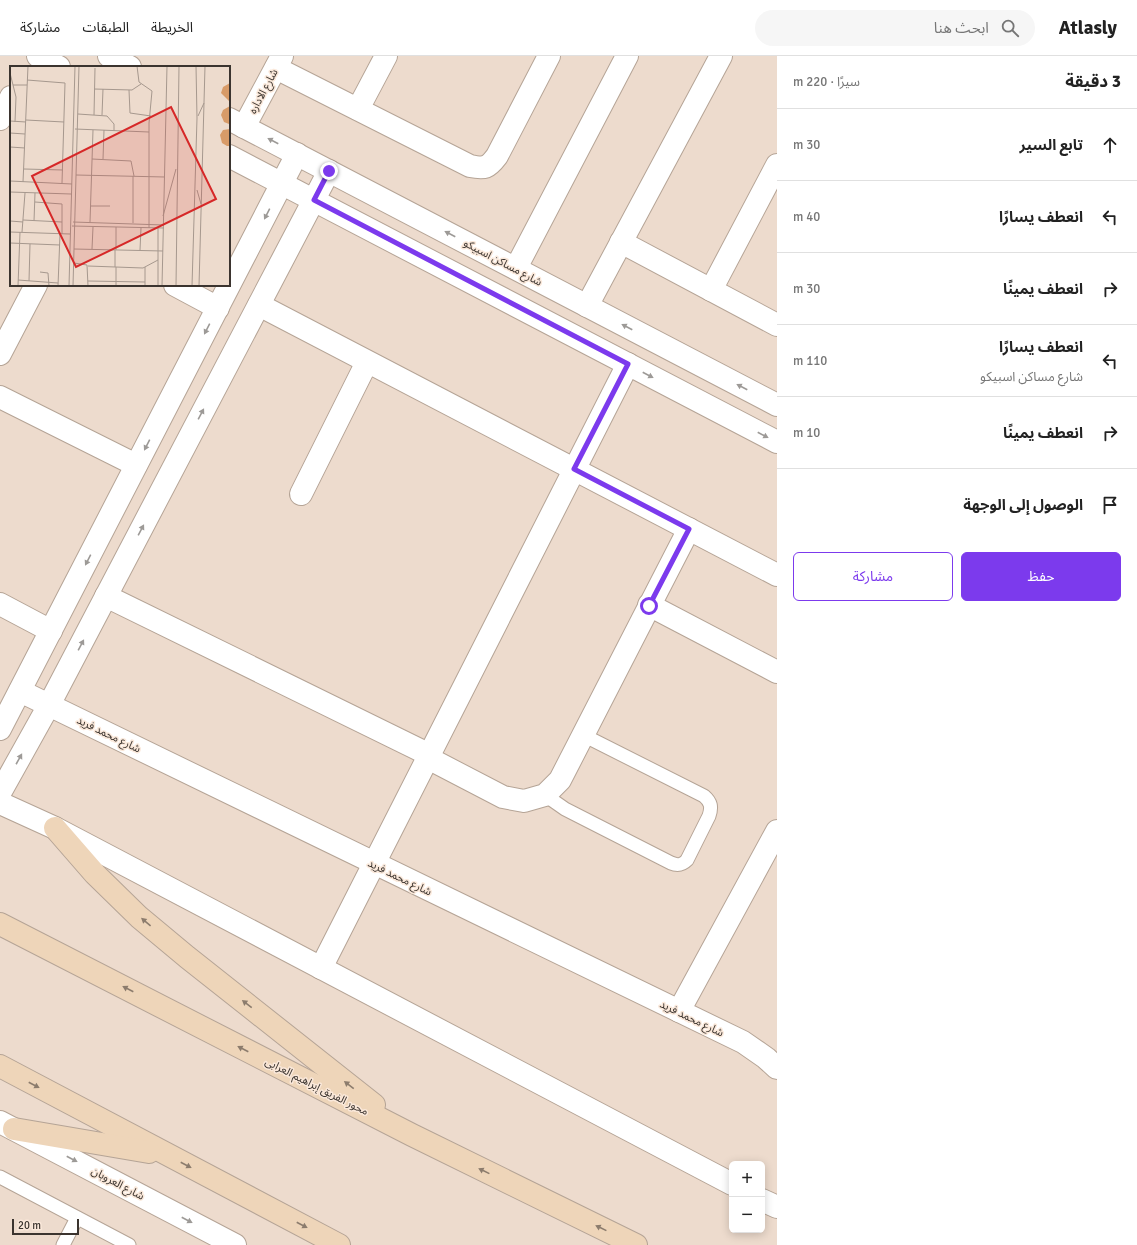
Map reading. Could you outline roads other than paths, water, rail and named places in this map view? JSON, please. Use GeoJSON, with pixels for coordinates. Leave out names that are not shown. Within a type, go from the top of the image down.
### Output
{"type":"FeatureCollection","features":[{"type":"Feature","properties":{"kind":"main road"},"geometry":{"type":"LineString","coordinates":[[55,828],[96,874],[139,917],[187,957],[412,1135]]}},
{"type":"Feature","properties":{"kind":"main road","name":"محور الفريق إبراهيم العرابى"},"geometry":{"type":"LineString","coordinates":[[0,924],[412,1135],[636,1245]]}},
{"type":"Feature","properties":{"kind":"main road"},"geometry":{"type":"LineString","coordinates":[[0,1066],[339,1245]]}},
{"type":"Feature","properties":{"kind":"main road"},"geometry":{"type":"LineString","coordinates":[[7,1125],[168,1156]]}},
{"type":"Feature","properties":{"kind":"street"},"geometry":{"type":"LineString","coordinates":[[27,66],[32,56]]}},
{"type":"Feature","properties":{"kind":"street"},"geometry":{"type":"LineString","coordinates":[[38,56],[57,66]]}},
{"type":"Feature","properties":{"kind":"street"},"geometry":{"type":"LineString","coordinates":[[109,56],[128,66]]}},
{"type":"Feature","properties":{"kind":"street"},"geometry":{"type":"LineString","coordinates":[[358,109],[386,56]]}},
{"type":"Feature","properties":{"kind":"street"},"geometry":{"type":"LineString","coordinates":[[280,60],[358,109],[470,166],[481,168],[491,164],[497,156],[549,56]]}},
{"type":"Feature","properties":{"kind":"street"},"geometry":{"type":"LineString","coordinates":[[516,268],[627,56]]}},
{"type":"Feature","properties":{"kind":"street"},"geometry":{"type":"LineString","coordinates":[[587,306],[721,56]]}},
{"type":"Feature","properties":{"kind":"street","name":"شارع الاداره"},"geometry":{"type":"LineString","coordinates":[[237,123],[280,60]]}},
{"type":"Feature","properties":{"kind":"street"},"geometry":{"type":"LineString","coordinates":[[0,119],[10,99]]}},
{"type":"Feature","properties":{"kind":"street","name":"شارع مساكن اسبيكو"},"geometry":{"type":"LineString","coordinates":[[237,123],[777,405]]}},
{"type":"Feature","properties":{"kind":"street"},"geometry":{"type":"LineString","coordinates":[[230,285],[297,154]]}},
{"type":"Feature","properties":{"kind":"street"},"geometry":{"type":"LineString","coordinates":[[230,157],[777,442]]}},
{"type":"Feature","properties":{"kind":"street"},"geometry":{"type":"LineString","coordinates":[[711,290],[777,165]]}},
{"type":"Feature","properties":{"kind":"street"},"geometry":{"type":"LineString","coordinates":[[0,793],[49,705],[329,171]]}},
{"type":"Feature","properties":{"kind":"street"},"geometry":{"type":"LineString","coordinates":[[621,242],[777,325]]}},
{"type":"Feature","properties":{"kind":"street"},"geometry":{"type":"LineString","coordinates":[[0,354],[35,286]]}},
{"type":"Feature","properties":{"kind":"street"},"geometry":{"type":"LineString","coordinates":[[177,286],[218,308]]}},
{"type":"Feature","properties":{"kind":"street"},"geometry":{"type":"LineString","coordinates":[[0,729],[229,286]]}},
{"type":"Feature","properties":{"kind":"street"},"geometry":{"type":"LineString","coordinates":[[259,305],[777,575]]}},
{"type":"Feature","properties":{"kind":"street"},"geometry":{"type":"LineString","coordinates":[[301,494],[367,362]]}},
{"type":"Feature","properties":{"kind":"street"},"geometry":{"type":"LineString","coordinates":[[321,968],[628,364]]}},
{"type":"Feature","properties":{"kind":"street"},"geometry":{"type":"LineString","coordinates":[[0,397],[136,466]]}},
{"type":"Feature","properties":{"kind":"street"},"geometry":{"type":"LineString","coordinates":[[106,596],[429,756],[503,797],[524,801],[545,795],[560,780],[689,529]]}},
{"type":"Feature","properties":{"kind":"street"},"geometry":{"type":"LineString","coordinates":[[0,604],[51,631]]}},
{"type":"Feature","properties":{"kind":"street"},"geometry":{"type":"LineString","coordinates":[[649,606],[777,672]]}},
{"type":"Feature","properties":{"kind":"street","name":"شارع محمد فريد"},"geometry":{"type":"LineString","coordinates":[[20,691],[743,1042],[766,1058],[777,1068]]}},
{"type":"Feature","properties":{"kind":"street"},"geometry":{"type":"LineString","coordinates":[[0,803],[55,828],[729,1182]]}},
{"type":"Feature","properties":{"kind":"street"},"geometry":{"type":"LineString","coordinates":[[679,1012],[777,831]]}},
{"type":"Feature","properties":{"kind":"street","name":"شارع العروبان"},"geometry":{"type":"LineString","coordinates":[[7,1125],[235,1245]]}},
{"type":"Feature","properties":{"kind":"street"},"geometry":{"type":"LineString","coordinates":[[765,1201],[777,1207]]}},
{"type":"Feature","properties":{"kind":"lane"},"geometry":{"type":"LineString","coordinates":[[545,795],[565,809],[677,866],[683,864],[687,860],[710,816],[712,809],[710,801],[583,735]]}},
{"type":"Feature","properties":{"kind":"lane"},"geometry":{"type":"LineString","coordinates":[[0,1178],[129,1245]]}},
{"type":"Feature","properties":{"kind":"lane"},"geometry":{"type":"LineString","coordinates":[[63,1245],[78,1218]]}}]}
